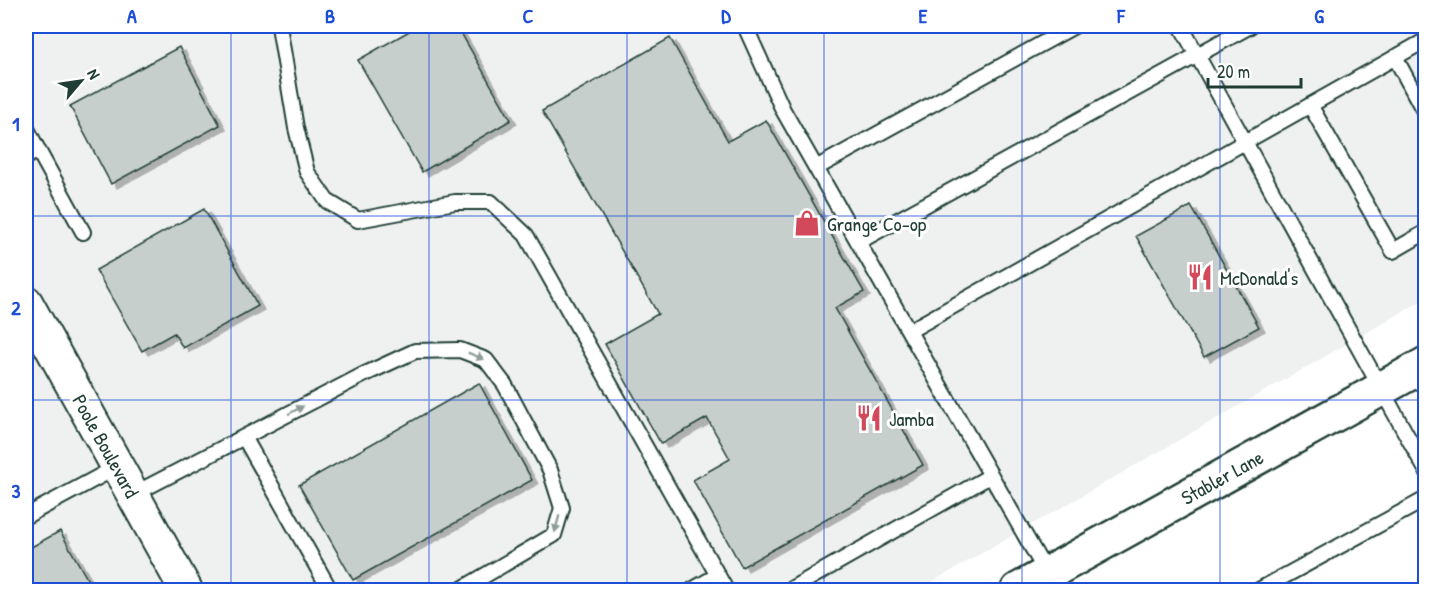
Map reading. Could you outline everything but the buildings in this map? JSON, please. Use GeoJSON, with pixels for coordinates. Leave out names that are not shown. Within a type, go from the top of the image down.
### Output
{"type":"FeatureCollection","features":[{"type":"Feature","properties":{"kind":"main road","name":"Stabler Lane"},"geometry":{"type":"LineString","coordinates":[[1018,591],[1425,364]]}},
{"type":"Feature","properties":{"kind":"street","name":"Poole Boulevard"},"geometry":{"type":"LineString","coordinates":[[26,302],[186,591]]}},
{"type":"Feature","properties":{"kind":"lane"},"geometry":{"type":"LineString","coordinates":[[279,26],[296,128],[307,172],[327,201],[358,220],[455,202],[491,202],[526,235],[726,591]]}},
{"type":"Feature","properties":{"kind":"lane"},"geometry":{"type":"LineString","coordinates":[[745,26],[783,110],[1047,574]]}},
{"type":"Feature","properties":{"kind":"lane"},"geometry":{"type":"LineString","coordinates":[[816,168],[1074,26]]}},
{"type":"Feature","properties":{"kind":"lane"},"geometry":{"type":"LineString","coordinates":[[1181,26],[1425,470]]}},
{"type":"Feature","properties":{"kind":"lane"},"geometry":{"type":"LineString","coordinates":[[858,242],[1250,26]]}},
{"type":"Feature","properties":{"kind":"lane"},"geometry":{"type":"LineString","coordinates":[[909,331],[1425,40]]}},
{"type":"Feature","properties":{"kind":"lane"},"geometry":{"type":"LineString","coordinates":[[1395,57],[1425,115]]}},
{"type":"Feature","properties":{"kind":"lane"},"geometry":{"type":"LineString","coordinates":[[1311,105],[1393,251],[1425,232]]}},
{"type":"Feature","properties":{"kind":"lane"},"geometry":{"type":"LineString","coordinates":[[26,127],[32,154],[83,232]]}},
{"type":"Feature","properties":{"kind":"lane"},"geometry":{"type":"LineString","coordinates":[[132,495],[363,375],[415,351],[460,350],[486,360],[505,384],[550,470],[562,508],[554,535],[460,591]]}},
{"type":"Feature","properties":{"kind":"lane"},"geometry":{"type":"LineString","coordinates":[[244,437],[330,591]]}},
{"type":"Feature","properties":{"kind":"lane"},"geometry":{"type":"LineString","coordinates":[[26,516],[117,467]]}},
{"type":"Feature","properties":{"kind":"lane"},"geometry":{"type":"LineString","coordinates":[[789,591],[990,476]]}},
{"type":"Feature","properties":{"kind":"lane"},"geometry":{"type":"LineString","coordinates":[[1259,591],[1274,587],[1425,500]]}},
{"type":"Feature","properties":{"kind":"lane"},"geometry":{"type":"LineString","coordinates":[[692,591],[718,576]]}},
{"type":"Feature","properties":{"kind":"shaded area"},"geometry":{"type":"Polygon","coordinates":[[[26,26],[1425,26],[1425,299],[918,590],[26,590],[26,26]]]}},
{"type":"Feature","properties":{"kind":"place","name":"Grange Co-op"},"geometry":{"type":"Point","coordinates":[807,223]}},
{"type":"Feature","properties":{"kind":"place","name":"McDonald's"},"geometry":{"type":"Point","coordinates":[1200,277]}},
{"type":"Feature","properties":{"kind":"place","name":"Jamba"},"geometry":{"type":"Point","coordinates":[869,418]}}]}
